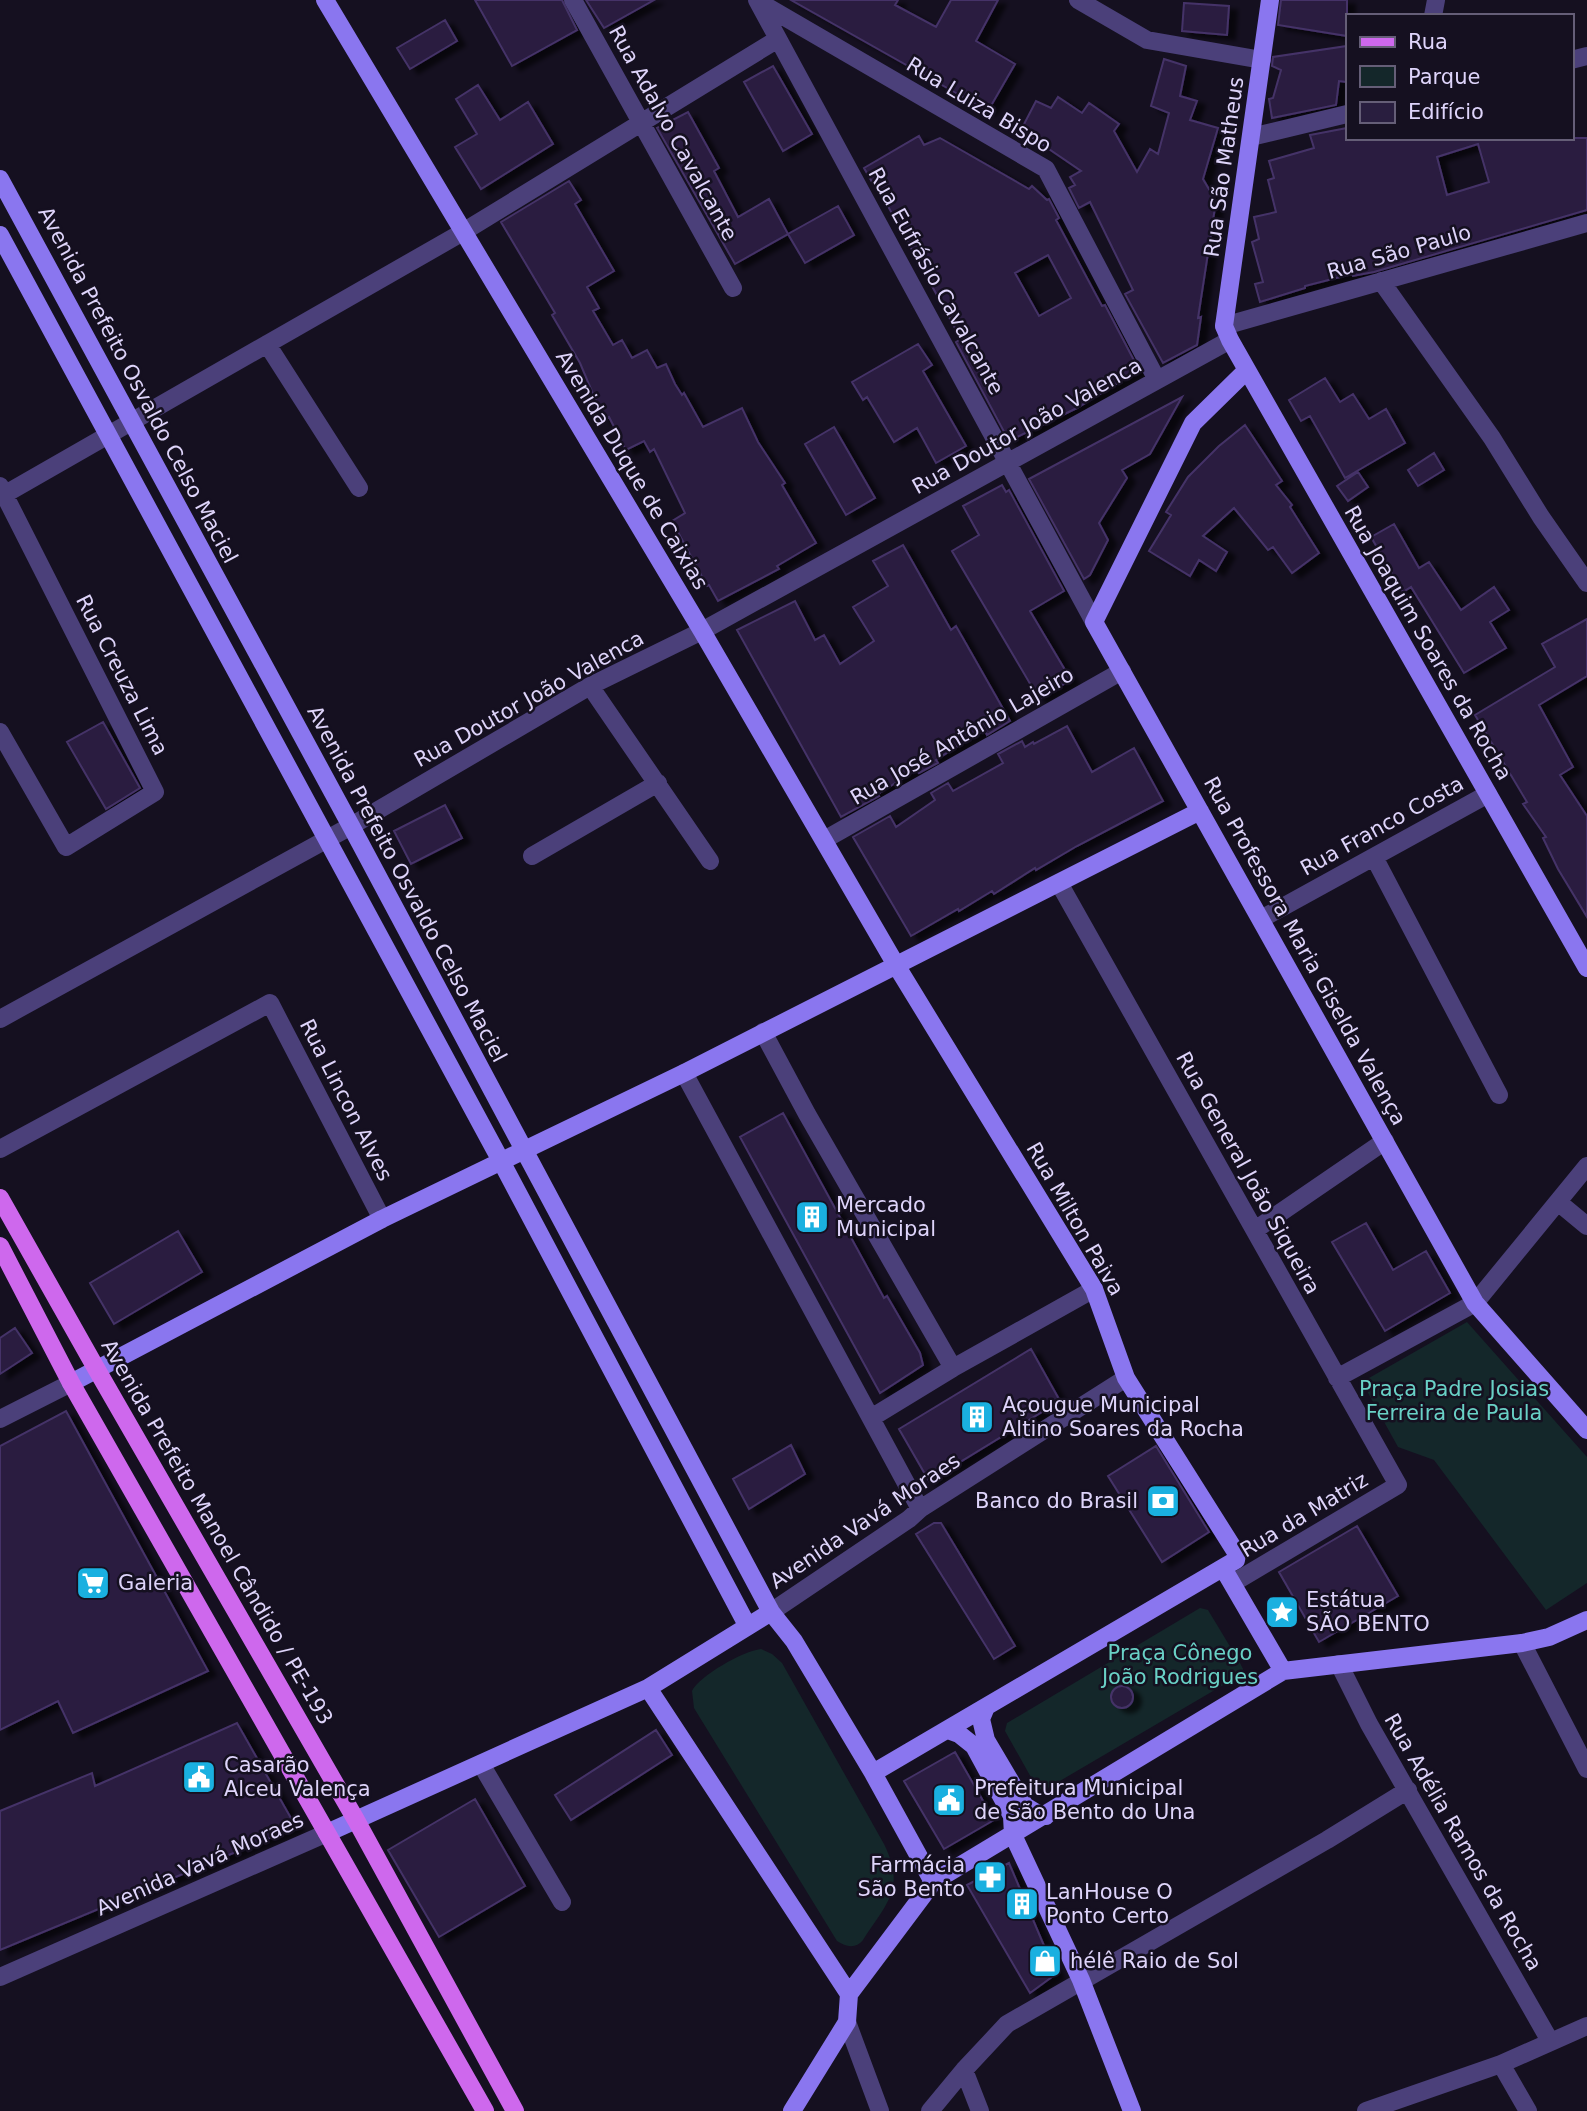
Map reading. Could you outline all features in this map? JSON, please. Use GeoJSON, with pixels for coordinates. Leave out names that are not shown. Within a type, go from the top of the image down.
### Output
{"type":"FeatureCollection","features":[{"type":"Feature","properties":{"kind":"main road","name":"Avenida Prefeito Manoel Cândido / PE-193"},"geometry":{"type":"LineString","coordinates":[[0,1198],[356,1820],[514,2111]]}},
{"type":"Feature","properties":{"kind":"main road"},"geometry":{"type":"LineString","coordinates":[[0,1246],[71,1383],[485,2111]]}},
{"type":"Feature","properties":{"kind":"street","name":"Avenida Duque de Caixias"},"geometry":{"type":"LineString","coordinates":[[325,0],[702,631],[896,965]]}},
{"type":"Feature","properties":{"kind":"street","name":"Rua Adalvo Cavalcante"},"geometry":{"type":"LineString","coordinates":[[573,0],[733,288]]}},
{"type":"Feature","properties":{"kind":"street","name":"Rua Eufrásio Cavalcante"},"geometry":{"type":"LineString","coordinates":[[757,0],[1094,622]]}},
{"type":"Feature","properties":{"kind":"street","name":"Rua Luiza Bispo"},"geometry":{"type":"LineString","coordinates":[[757,0],[1046,169],[1157,380]]}},
{"type":"Feature","properties":{"kind":"street"},"geometry":{"type":"LineString","coordinates":[[1078,0],[1147,40],[1262,60]]}},
{"type":"Feature","properties":{"kind":"street","name":"Rua São Matheus"},"geometry":{"type":"LineString","coordinates":[[1227,333],[1270,0]]}},
{"type":"Feature","properties":{"kind":"street"},"geometry":{"type":"LineString","coordinates":[[2,492],[108,435],[463,232],[778,39]]}},
{"type":"Feature","properties":{"kind":"street"},"geometry":{"type":"LineString","coordinates":[[1251,137],[1346,114]]}},
{"type":"Feature","properties":{"kind":"street","name":"Avenida Prefeito Osvaldo Celso Maciel"},"geometry":{"type":"LineString","coordinates":[[0,179],[351,826],[771,1612],[794,1641],[873,1773],[933,1882]]}},
{"type":"Feature","properties":{"kind":"street","name":"Rua São Paulo"},"geometry":{"type":"LineString","coordinates":[[1227,333],[1381,281],[1587,223]]}},
{"type":"Feature","properties":{"kind":"street"},"geometry":{"type":"LineString","coordinates":[[0,236],[501,1161],[747,1625]]}},
{"type":"Feature","properties":{"kind":"street"},"geometry":{"type":"LineString","coordinates":[[1381,281],[1492,438],[1541,517],[1587,583]]}},
{"type":"Feature","properties":{"kind":"street","name":"Rua Doutor João Valenca"},"geometry":{"type":"LineString","coordinates":[[0,1019],[351,826],[590,686],[702,631],[1157,380],[1227,333]]}},
{"type":"Feature","properties":{"kind":"street","name":"Rua Joaquim Soares da Rocha"},"geometry":{"type":"LineString","coordinates":[[1227,333],[1587,968]]}},
{"type":"Feature","properties":{"kind":"street"},"geometry":{"type":"LineString","coordinates":[[267,344],[359,488]]}},
{"type":"Feature","properties":{"kind":"street"},"geometry":{"type":"LineString","coordinates":[[1094,622],[1193,423],[1247,370]]}},
{"type":"Feature","properties":{"kind":"street","name":"Rua Creuza Lima"},"geometry":{"type":"LineString","coordinates":[[0,732],[66,847],[155,792],[2,492]]}},
{"type":"Feature","properties":{"kind":"street","name":"Rua Professora Maria Giselda Valença"},"geometry":{"type":"LineString","coordinates":[[1094,622],[1475,1303]]}},
{"type":"Feature","properties":{"kind":"street","name":"Rua José Antônio Lajeiro"},"geometry":{"type":"LineString","coordinates":[[824,840],[1122,671]]}},
{"type":"Feature","properties":{"kind":"street"},"geometry":{"type":"LineString","coordinates":[[590,686],[710,861]]}},
{"type":"Feature","properties":{"kind":"street"},"geometry":{"type":"LineString","coordinates":[[532,856],[658,783]]}},
{"type":"Feature","properties":{"kind":"street","name":"Rua Franco Costa"},"geometry":{"type":"LineString","coordinates":[[1261,919],[1488,794]]}},
{"type":"Feature","properties":{"kind":"street"},"geometry":{"type":"LineString","coordinates":[[0,1419],[382,1219],[684,1073],[1200,811]]}},
{"type":"Feature","properties":{"kind":"street"},"geometry":{"type":"LineString","coordinates":[[1374,857],[1499,1096]]}},
{"type":"Feature","properties":{"kind":"street","name":"Rua General João Siqueira"},"geometry":{"type":"LineString","coordinates":[[1059,883],[1398,1485]]}},
{"type":"Feature","properties":{"kind":"street","name":"Rua Milton Paiva"},"geometry":{"type":"LineString","coordinates":[[896,965],[1094,1289],[1126,1378],[1237,1554],[1228,1575]]}},
{"type":"Feature","properties":{"kind":"street","name":"Rua Lincon Alves"},"geometry":{"type":"LineString","coordinates":[[0,1149],[270,1003],[382,1219]]}},
{"type":"Feature","properties":{"kind":"street"},"geometry":{"type":"LineString","coordinates":[[763,1032],[953,1368]]}},
{"type":"Feature","properties":{"kind":"street"},"geometry":{"type":"LineString","coordinates":[[684,1073],[920,1509]]}},
{"type":"Feature","properties":{"kind":"street"},"geometry":{"type":"LineString","coordinates":[[1255,1230],[1385,1141]]}},
{"type":"Feature","properties":{"kind":"street"},"geometry":{"type":"LineString","coordinates":[[1337,1378],[1475,1303],[1587,1166]]}},
{"type":"Feature","properties":{"kind":"street"},"geometry":{"type":"LineString","coordinates":[[1558,1202],[1587,1226]]}},
{"type":"Feature","properties":{"kind":"street"},"geometry":{"type":"LineString","coordinates":[[871,1418],[953,1368],[1094,1289]]}},
{"type":"Feature","properties":{"kind":"street"},"geometry":{"type":"LineString","coordinates":[[1475,1303],[1587,1430]]}},
{"type":"Feature","properties":{"kind":"street","name":"Avenida Vavá Moraes"},"geometry":{"type":"LineString","coordinates":[[0,1977],[648,1688],[771,1612],[920,1509],[1126,1378]]}},
{"type":"Feature","properties":{"kind":"street","name":"Rua da Matriz"},"geometry":{"type":"LineString","coordinates":[[1228,1575],[1398,1485]]}},
{"type":"Feature","properties":{"kind":"street"},"geometry":{"type":"LineString","coordinates":[[873,1773],[986,1707],[1228,1575],[1283,1671]]}},
{"type":"Feature","properties":{"kind":"street"},"geometry":{"type":"LineString","coordinates":[[880,2111],[848,2022],[849,1994],[933,1882],[1283,1671],[1522,1643],[1549,1637],[1587,1620]]}},
{"type":"Feature","properties":{"kind":"street"},"geometry":{"type":"LineString","coordinates":[[1522,1643],[1587,1769]]}},
{"type":"Feature","properties":{"kind":"street","name":"Rua Adélia Ramos da Rocha"},"geometry":{"type":"LineString","coordinates":[[1339,1664],[1369,1724],[1550,2041]]}},
{"type":"Feature","properties":{"kind":"street"},"geometry":{"type":"LineString","coordinates":[[648,1688],[849,1994]]}},
{"type":"Feature","properties":{"kind":"street"},"geometry":{"type":"LineString","coordinates":[[986,1707],[981,1719],[986,1740],[1025,1806],[1046,1816]]}},
{"type":"Feature","properties":{"kind":"street"},"geometry":{"type":"LineString","coordinates":[[948,1730],[959,1734],[974,1746],[1012,1816],[1013,1835],[1081,1980],[1132,2111]]}},
{"type":"Feature","properties":{"kind":"street"},"geometry":{"type":"LineString","coordinates":[[481,1763],[562,1902]]}},
{"type":"Feature","properties":{"kind":"street"},"geometry":{"type":"LineString","coordinates":[[930,2111],[1007,2024],[1327,1840],[1408,1790]]}},
{"type":"Feature","properties":{"kind":"street"},"geometry":{"type":"LineString","coordinates":[[792,2111],[848,2022]]}},
{"type":"Feature","properties":{"kind":"street"},"geometry":{"type":"LineString","coordinates":[[1366,2111],[1501,2064],[1587,2026]]}},
{"type":"Feature","properties":{"kind":"street"},"geometry":{"type":"LineString","coordinates":[[1501,2064],[1528,2111]]}},
{"type":"Feature","properties":{"kind":"street"},"geometry":{"type":"LineString","coordinates":[[964,2070],[980,2111]]}},
{"type":"Feature","properties":{"kind":"green space","name":"Praça Padre Josias Ferreira de Paula"},"geometry":{"type":"Polygon","coordinates":[[[1467,1322],[1587,1457],[1587,1583],[1546,1610],[1434,1460],[1398,1447],[1362,1382],[1467,1322]]]}},
{"type":"Feature","properties":{"kind":"green space","name":"Praça Cônego João Rodrigues"},"geometry":{"type":"Polygon","coordinates":[[[1200,1608],[1208,1610],[1240,1663],[1242,1674],[1053,1785],[1044,1790],[1037,1788],[1005,1731],[1007,1723],[1200,1608]]]}},
{"type":"Feature","properties":{"kind":"green space"},"geometry":{"type":"Polygon","coordinates":[[[761,1649],[782,1663],[890,1859],[893,1873],[891,1895],[863,1940],[854,1946],[837,1941],[694,1708],[692,1691],[703,1678],[733,1659],[761,1649]]]}},
{"type":"Feature","properties":{"kind":"building"},"geometry":{"type":"Polygon","coordinates":[[[475,0],[562,0],[577,30],[512,66],[475,0]]]}},
{"type":"Feature","properties":{"kind":"building"},"geometry":{"type":"Polygon","coordinates":[[[586,0],[654,0],[604,28],[586,0]]]}},
{"type":"Feature","properties":{"kind":"building"},"geometry":{"type":"Polygon","coordinates":[[[791,0],[898,0],[895,5],[936,27],[951,0],[998,0],[976,41],[1015,64],[988,111],[791,0]]]}},
{"type":"Feature","properties":{"kind":"building"},"geometry":{"type":"Polygon","coordinates":[[[1281,0],[1347,0],[1346,36],[1278,25],[1281,0]]]}},
{"type":"Feature","properties":{"kind":"building"},"geometry":{"type":"Polygon","coordinates":[[[1184,3],[1229,6],[1227,35],[1182,31],[1184,3]]]}},
{"type":"Feature","properties":{"kind":"building"},"geometry":{"type":"Polygon","coordinates":[[[445,20],[457,41],[410,69],[397,48],[445,20]]]}},
{"type":"Feature","properties":{"kind":"building"},"geometry":{"type":"Polygon","coordinates":[[[1346,46],[1346,82],[1339,81],[1336,105],[1272,118],[1269,99],[1273,98],[1281,70],[1272,66],[1273,57],[1346,46]]]}},
{"type":"Feature","properties":{"kind":"building"},"geometry":{"type":"Polygon","coordinates":[[[1164,59],[1186,66],[1180,96],[1197,101],[1190,120],[1218,128],[1203,179],[1216,201],[1198,318],[1201,317],[1197,345],[1163,363],[1125,294],[1133,290],[1090,202],[1079,208],[1069,188],[1075,185],[1070,177],[1081,171],[1021,130],[1036,101],[1051,108],[1058,97],[1082,113],[1089,103],[1119,124],[1114,131],[1137,172],[1150,149],[1158,154],[1169,113],[1151,106],[1164,59]]]}},
{"type":"Feature","properties":{"kind":"building"},"geometry":{"type":"Polygon","coordinates":[[[773,66],[812,134],[783,151],[744,82],[773,66]]]}},
{"type":"Feature","properties":{"kind":"building"},"geometry":{"type":"Polygon","coordinates":[[[478,85],[500,120],[528,102],[553,144],[481,189],[455,147],[477,134],[456,99],[478,85]]]}},
{"type":"Feature","properties":{"kind":"building"},"geometry":{"type":"Polygon","coordinates":[[[688,112],[719,168],[714,171],[738,217],[769,199],[788,234],[735,264],[657,128],[688,112]]]}},
{"type":"Feature","properties":{"kind":"building"},"geometry":{"type":"Polygon","coordinates":[[[1346,128],[1346,140],[1587,138],[1587,210],[1374,272],[1352,274],[1305,286],[1260,302],[1255,284],[1263,282],[1252,242],[1259,239],[1254,217],[1276,212],[1268,180],[1274,178],[1269,161],[1314,148],[1310,135],[1346,128]],[[1478,144],[1437,157],[1447,195],[1489,182],[1478,144]]]}},
{"type":"Feature","properties":{"kind":"building"},"geometry":{"type":"Polygon","coordinates":[[[919,136],[924,145],[940,138],[1029,189],[1032,186],[1049,199],[1059,218],[1056,220],[1139,370],[1077,408],[1009,441],[956,342],[961,339],[878,188],[876,189],[864,168],[919,136]],[[1048,255],[1015,273],[1039,316],[1071,298],[1048,255]]]}},
{"type":"Feature","properties":{"kind":"building"},"geometry":{"type":"Polygon","coordinates":[[[569,181],[581,200],[575,204],[614,271],[587,287],[599,308],[593,311],[613,345],[622,340],[632,358],[647,350],[657,368],[666,364],[675,384],[682,395],[684,393],[703,427],[742,408],[758,442],[785,483],[782,485],[816,543],[777,566],[779,569],[718,601],[672,521],[685,513],[654,449],[650,452],[644,441],[626,450],[609,417],[604,420],[580,363],[552,315],[555,313],[501,222],[569,181]]]}},
{"type":"Feature","properties":{"kind":"building"},"geometry":{"type":"Polygon","coordinates":[[[838,206],[854,235],[805,263],[788,234],[838,206]]]}},
{"type":"Feature","properties":{"kind":"building"},"geometry":{"type":"Polygon","coordinates":[[[918,344],[932,365],[923,371],[966,446],[936,463],[917,428],[894,442],[867,397],[863,400],[852,382],[918,344]]]}},
{"type":"Feature","properties":{"kind":"building"},"geometry":{"type":"Polygon","coordinates":[[[1325,378],[1340,402],[1353,394],[1369,419],[1386,409],[1405,443],[1345,478],[1310,416],[1301,421],[1289,400],[1325,378]]]}},
{"type":"Feature","properties":{"kind":"building"},"geometry":{"type":"Polygon","coordinates":[[[1182,397],[1150,454],[1122,470],[1127,478],[1099,523],[1108,540],[1090,575],[1084,579],[1029,479],[1182,397]]]}},
{"type":"Feature","properties":{"kind":"building"},"geometry":{"type":"Polygon","coordinates":[[[1245,425],[1282,481],[1276,485],[1292,505],[1290,507],[1319,553],[1292,573],[1273,547],[1268,550],[1234,508],[1203,536],[1227,552],[1216,571],[1199,560],[1190,576],[1149,551],[1171,515],[1166,512],[1188,477],[1245,425]]]}},
{"type":"Feature","properties":{"kind":"building"},"geometry":{"type":"Polygon","coordinates":[[[834,427],[875,498],[846,515],[805,444],[834,427]]]}},
{"type":"Feature","properties":{"kind":"building"},"geometry":{"type":"Polygon","coordinates":[[[1434,453],[1444,470],[1418,486],[1408,470],[1434,453]]]}},
{"type":"Feature","properties":{"kind":"building"},"geometry":{"type":"Polygon","coordinates":[[[1358,472],[1368,487],[1348,501],[1337,486],[1358,472]]]}},
{"type":"Feature","properties":{"kind":"building"},"geometry":{"type":"Polygon","coordinates":[[[1002,485],[1006,492],[1009,490],[1064,591],[1030,611],[1071,680],[1039,699],[952,551],[979,535],[963,506],[1002,485]]]}},
{"type":"Feature","properties":{"kind":"building"},"geometry":{"type":"Polygon","coordinates":[[[1394,524],[1419,568],[1429,562],[1461,610],[1494,587],[1509,610],[1490,622],[1506,648],[1464,673],[1411,587],[1403,592],[1371,537],[1394,524]]]}},
{"type":"Feature","properties":{"kind":"building"},"geometry":{"type":"Polygon","coordinates":[[[903,545],[951,630],[956,626],[1010,721],[987,735],[985,731],[975,735],[936,760],[938,763],[919,773],[916,770],[878,794],[879,796],[841,817],[737,630],[795,601],[815,640],[824,635],[840,664],[874,641],[853,607],[888,586],[873,561],[903,545]]]}},
{"type":"Feature","properties":{"kind":"building"},"geometry":{"type":"Polygon","coordinates":[[[1587,619],[1587,676],[1539,705],[1573,767],[1560,775],[1587,816],[1587,917],[1558,869],[1543,838],[1546,837],[1523,804],[1527,802],[1475,715],[1555,667],[1542,644],[1587,619]]]}},
{"type":"Feature","properties":{"kind":"building"},"geometry":{"type":"Polygon","coordinates":[[[103,722],[140,788],[106,809],[67,742],[103,722]]]}},
{"type":"Feature","properties":{"kind":"building"},"geometry":{"type":"Polygon","coordinates":[[[1067,726],[1092,772],[1134,748],[1163,801],[1036,870],[1035,868],[994,894],[992,891],[911,936],[853,837],[890,816],[896,827],[935,800],[931,793],[948,783],[953,791],[1003,763],[998,754],[1022,741],[1025,747],[1033,742],[1034,744],[1067,726]]]}},
{"type":"Feature","properties":{"kind":"building"},"geometry":{"type":"Polygon","coordinates":[[[445,805],[462,838],[411,864],[394,831],[445,805]]]}},
{"type":"Feature","properties":{"kind":"building","name":"Mercado Municipal"},"geometry":{"type":"Polygon","coordinates":[[[783,1113],[884,1298],[887,1296],[920,1353],[923,1365],[880,1393],[740,1137],[783,1113]]]}},
{"type":"Feature","properties":{"kind":"building"},"geometry":{"type":"Polygon","coordinates":[[[1366,1223],[1393,1270],[1426,1251],[1450,1293],[1385,1331],[1332,1242],[1366,1223]]]}},
{"type":"Feature","properties":{"kind":"building"},"geometry":{"type":"Polygon","coordinates":[[[178,1231],[202,1272],[114,1324],[90,1283],[178,1231]]]}},
{"type":"Feature","properties":{"kind":"building"},"geometry":{"type":"Polygon","coordinates":[[[15,1328],[32,1353],[0,1374],[0,1338],[15,1328]]]}},
{"type":"Feature","properties":{"kind":"building","name":"Açougue Municipal Altino Soares da Rocha"},"geometry":{"type":"Polygon","coordinates":[[[1031,1349],[1060,1401],[929,1481],[899,1429],[1031,1349]]]}},
{"type":"Feature","properties":{"kind":"building"},"geometry":{"type":"Polygon","coordinates":[[[66,1411],[208,1671],[73,1733],[58,1701],[0,1730],[0,1446],[66,1411]]]}},
{"type":"Feature","properties":{"kind":"building"},"geometry":{"type":"Polygon","coordinates":[[[791,1445],[805,1474],[749,1509],[733,1479],[791,1445]]]}},
{"type":"Feature","properties":{"kind":"building","name":"Banco do Brasil"},"geometry":{"type":"Polygon","coordinates":[[[1156,1446],[1209,1532],[1162,1562],[1108,1476],[1156,1446]]]}},
{"type":"Feature","properties":{"kind":"building"},"geometry":{"type":"Polygon","coordinates":[[[934,1523],[941,1523],[1015,1646],[994,1659],[916,1534],[934,1523]]]}},
{"type":"Feature","properties":{"kind":"building"},"geometry":{"type":"Polygon","coordinates":[[[1357,1526],[1398,1596],[1319,1642],[1279,1572],[1357,1526]]]}},
{"type":"Feature","properties":{"kind":"building"},"geometry":{"type":"Polygon","coordinates":[[[1118,1686],[1126,1686],[1133,1693],[1133,1701],[1126,1708],[1118,1708],[1111,1701],[1111,1693],[1118,1686]]]}},
{"type":"Feature","properties":{"kind":"building"},"geometry":{"type":"Polygon","coordinates":[[[237,1723],[296,1827],[0,1950],[0,1811],[92,1773],[95,1786],[237,1723]]]}},
{"type":"Feature","properties":{"kind":"building"},"geometry":{"type":"Polygon","coordinates":[[[656,1730],[672,1755],[571,1820],[555,1795],[656,1730]]]}},
{"type":"Feature","properties":{"kind":"building","name":"Prefeitura Municipal de São Bento do Una"},"geometry":{"type":"Polygon","coordinates":[[[955,1752],[994,1820],[944,1849],[904,1781],[955,1752]]]}},
{"type":"Feature","properties":{"kind":"building"},"geometry":{"type":"Polygon","coordinates":[[[475,1799],[525,1886],[439,1937],[388,1850],[475,1799]]]}},
{"type":"Feature","properties":{"kind":"building"},"geometry":{"type":"Polygon","coordinates":[[[1009,1863],[1056,1974],[1030,1993],[967,1885],[1009,1863]]]}},
{"type":"Feature","properties":{"kind":"place","name":"Mercado Municipal"},"geometry":{"type":"Point","coordinates":[812,1217]}},
{"type":"Feature","properties":{"kind":"place","name":"Açougue Municipal Altino Soares da Rocha"},"geometry":{"type":"Point","coordinates":[977,1417]}},
{"type":"Feature","properties":{"kind":"place","name":"Banco do Brasil"},"geometry":{"type":"Point","coordinates":[1163,1501]}},
{"type":"Feature","properties":{"kind":"place","name":"Galeria"},"geometry":{"type":"Point","coordinates":[93,1583]}},
{"type":"Feature","properties":{"kind":"place","name":"Estátua SÃO BENTO"},"geometry":{"type":"Point","coordinates":[1282,1612]}},
{"type":"Feature","properties":{"kind":"place","name":"Casarão Alceu Valença"},"geometry":{"type":"Point","coordinates":[199,1777]}},
{"type":"Feature","properties":{"kind":"place","name":"Prefeitura Municipal de São Bento do Una"},"geometry":{"type":"Point","coordinates":[949,1800]}},
{"type":"Feature","properties":{"kind":"place","name":"Farmácia São Bento"},"geometry":{"type":"Point","coordinates":[990,1877]}},
{"type":"Feature","properties":{"kind":"place","name":"LanHouse O Ponto Certo"},"geometry":{"type":"Point","coordinates":[1022,1904]}},
{"type":"Feature","properties":{"kind":"place","name":"hélê Raio de Sol"},"geometry":{"type":"Point","coordinates":[1045,1961]}}]}
